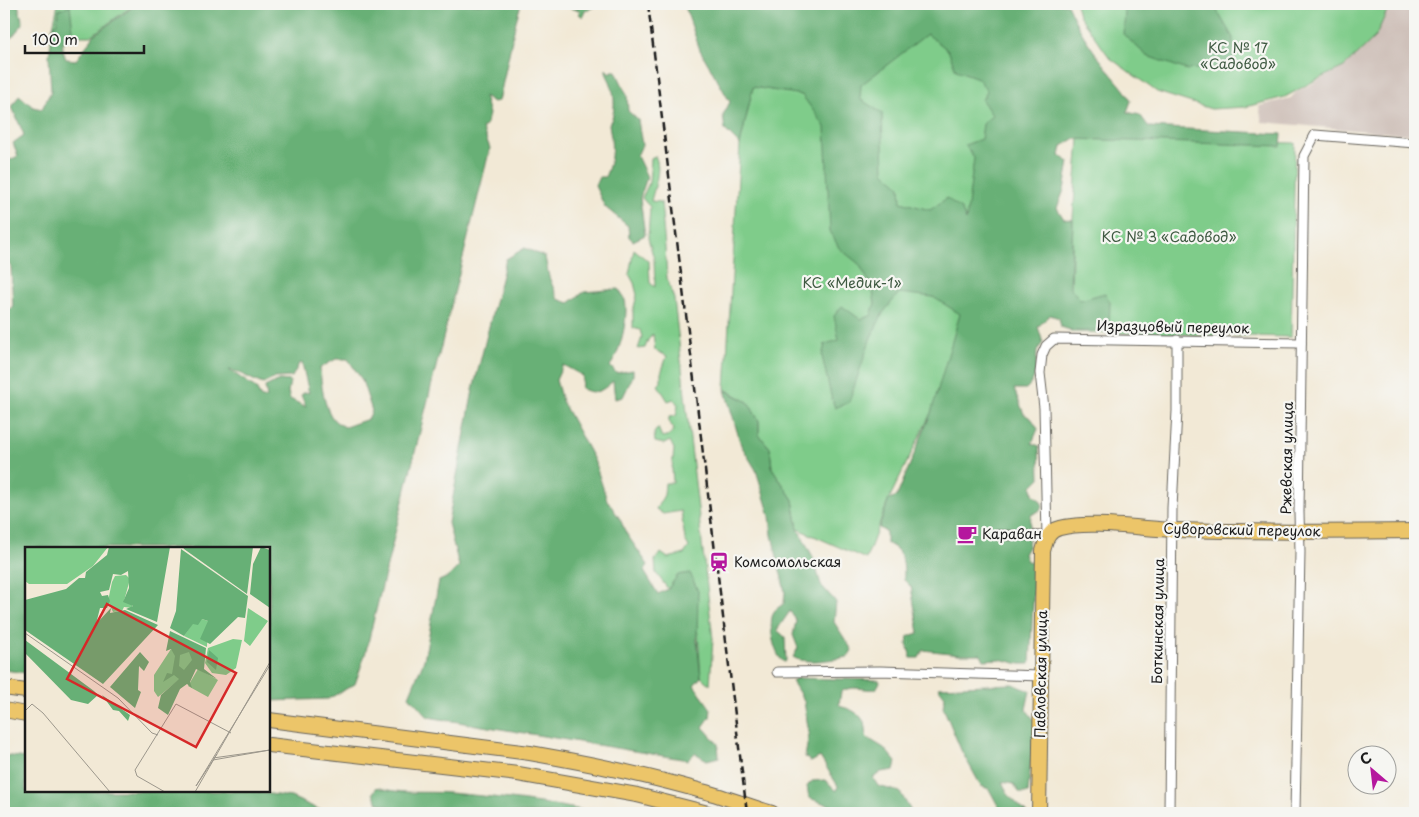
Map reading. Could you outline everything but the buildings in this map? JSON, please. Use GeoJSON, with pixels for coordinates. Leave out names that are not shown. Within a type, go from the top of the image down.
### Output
{"type":"FeatureCollection","features":[{"type":"Feature","properties":{"kind":"main road","name":"Суворовский переулок"},"geometry":{"type":"LineString","coordinates":[[1047,536],[1058,528],[1090,525],[1173,530],[1415,532]]}},
{"type":"Feature","properties":{"kind":"main road","name":"Павловская улица"},"geometry":{"type":"LineString","coordinates":[[1039,813],[1043,551],[1047,536]]}},
{"type":"Feature","properties":{"kind":"main road"},"geometry":{"type":"LineString","coordinates":[[4,688],[25,690]]}},
{"type":"Feature","properties":{"kind":"main road"},"geometry":{"type":"LineString","coordinates":[[4,710],[25,714]]}},
{"type":"Feature","properties":{"kind":"main road"},"geometry":{"type":"LineString","coordinates":[[270,720],[554,757],[620,770],[704,791],[772,813]]}},
{"type":"Feature","properties":{"kind":"main road"},"geometry":{"type":"LineString","coordinates":[[270,745],[518,774],[637,795],[708,813]]}},
{"type":"Feature","properties":{"kind":"street","name":"Ржевская улица"},"geometry":{"type":"LineString","coordinates":[[1295,813],[1304,156],[1315,135],[1415,143]]}},
{"type":"Feature","properties":{"kind":"street","name":"Изразцовый переулок"},"geometry":{"type":"LineString","coordinates":[[1046,346],[1054,339],[1062,338],[1302,343]]}},
{"type":"Feature","properties":{"kind":"street","name":"Боткинская улица"},"geometry":{"type":"LineString","coordinates":[[1169,813],[1172,508],[1177,411],[1177,340]]}},
{"type":"Feature","properties":{"kind":"street","name":"Павловская улица"},"geometry":{"type":"LineString","coordinates":[[1046,346],[1042,355],[1040,373],[1044,408],[1047,536]]}},
{"type":"Feature","properties":{"kind":"street"},"geometry":{"type":"LineString","coordinates":[[997,535],[1047,536]]}},
{"type":"Feature","properties":{"kind":"street"},"geometry":{"type":"LineString","coordinates":[[777,672],[880,671],[1042,676]]}},
{"type":"Feature","properties":{"kind":"shaded area"},"geometry":{"type":"Polygon","coordinates":[[[1390,4],[1415,4],[1414,135],[1262,122],[1259,106],[1291,98],[1296,92],[1344,67],[1376,36],[1390,4]]]}},
{"type":"Feature","properties":{"kind":"green space"},"geometry":{"type":"Polygon","coordinates":[[[4,4],[18,4],[23,24],[4,46],[4,4]]]}},
{"type":"Feature","properties":{"kind":"green space"},"geometry":{"type":"Polygon","coordinates":[[[58,4],[135,4],[91,36],[61,36],[53,27],[58,4]]]}},
{"type":"Feature","properties":{"kind":"green space"},"geometry":{"type":"Polygon","coordinates":[[[137,4],[521,4],[499,101],[493,102],[484,96],[489,114],[486,126],[482,128],[490,148],[365,655],[355,684],[328,699],[270,701],[270,547],[25,547],[25,673],[4,670],[4,302],[9,309],[13,308],[11,267],[7,261],[4,262],[4,163],[18,156],[13,143],[24,135],[12,107],[19,95],[33,107],[42,109],[51,91],[49,56],[51,42],[49,32],[57,22],[59,9],[70,6],[73,30],[63,43],[63,50],[66,59],[76,60],[95,34],[137,4]],[[336,359],[320,368],[325,403],[335,421],[345,427],[368,419],[372,411],[362,380],[348,359],[336,359]],[[302,363],[299,364],[292,377],[275,378],[263,384],[238,372],[229,370],[256,388],[261,398],[267,398],[265,387],[279,380],[290,381],[288,392],[290,399],[306,407],[301,395],[305,392],[309,393],[302,363]]]}},
{"type":"Feature","properties":{"kind":"green space"},"geometry":{"type":"Polygon","coordinates":[[[563,4],[593,4],[594,7],[585,11],[583,17],[579,14],[580,10],[563,4]]]}},
{"type":"Feature","properties":{"kind":"green space"},"geometry":{"type":"Polygon","coordinates":[[[684,4],[1067,4],[1089,44],[1129,96],[1131,101],[1127,112],[1140,115],[1149,127],[1282,134],[1281,146],[1074,139],[1062,146],[1060,156],[1069,162],[1064,190],[1057,208],[1064,219],[1073,220],[1070,287],[1080,300],[1105,293],[1110,302],[1109,326],[1092,331],[1073,330],[1061,327],[1059,318],[1050,315],[1038,327],[1043,343],[1037,350],[1036,371],[1033,380],[1026,389],[1014,389],[1024,414],[1032,419],[1038,429],[1032,443],[1039,446],[1040,478],[1032,486],[1033,494],[1040,500],[1043,506],[1039,511],[1031,515],[1028,547],[1024,554],[1027,561],[1035,563],[1030,664],[1020,664],[999,659],[984,660],[981,654],[959,654],[923,650],[919,658],[911,658],[907,644],[908,636],[919,633],[911,587],[904,580],[903,563],[900,553],[886,543],[886,532],[879,528],[889,499],[897,496],[931,413],[960,314],[933,297],[899,293],[883,313],[871,337],[849,402],[835,408],[822,356],[825,344],[839,340],[834,316],[842,306],[860,319],[871,316],[875,303],[872,287],[859,264],[839,248],[830,231],[825,127],[802,95],[753,87],[740,145],[725,130],[723,115],[730,102],[700,50],[684,4]],[[927,34],[861,85],[860,99],[882,113],[884,172],[900,186],[901,202],[930,210],[947,198],[962,210],[966,221],[974,158],[965,145],[981,139],[983,124],[992,115],[982,100],[987,91],[978,78],[956,70],[948,50],[927,34]]]}},
{"type":"Feature","properties":{"kind":"green space","name":"КС № 17 «Садовод»"},"geometry":{"type":"Polygon","coordinates":[[[1076,4],[1390,4],[1376,36],[1344,67],[1285,97],[1245,107],[1211,109],[1157,92],[1110,58],[1079,15],[1076,4]]]}},
{"type":"Feature","properties":{"kind":"green space"},"geometry":{"type":"Polygon","coordinates":[[[1121,4],[1213,4],[1233,38],[1233,65],[1187,70],[1147,56],[1123,34],[1125,14],[1121,4]]]}},
{"type":"Feature","properties":{"kind":"green space","name":"КС «Медик-1»"},"geometry":{"type":"Polygon","coordinates":[[[926,23],[1003,92],[971,306],[931,413],[889,499],[866,559],[798,529],[793,500],[772,468],[770,448],[759,435],[759,421],[748,402],[725,389],[740,145],[753,87],[803,95],[926,23]]]}},
{"type":"Feature","properties":{"kind":"green space"},"geometry":{"type":"Polygon","coordinates":[[[606,69],[611,74],[612,71],[616,71],[627,95],[628,111],[638,120],[642,145],[637,156],[647,177],[640,198],[645,235],[633,241],[629,237],[628,226],[605,207],[595,186],[599,177],[605,177],[611,157],[609,124],[614,110],[614,99],[606,69]]]}},
{"type":"Feature","properties":{"kind":"green space","name":"КС № 3 «Садовод»"},"geometry":{"type":"Polygon","coordinates":[[[1079,139],[1295,143],[1291,337],[1070,332],[1073,217],[1079,139]]]}},
{"type":"Feature","properties":{"kind":"green space"},"geometry":{"type":"Polygon","coordinates":[[[655,156],[658,172],[651,201],[661,202],[667,278],[674,299],[713,639],[710,685],[701,677],[698,634],[678,575],[668,589],[656,573],[655,560],[661,553],[668,558],[684,554],[689,547],[685,540],[681,511],[663,514],[656,509],[664,495],[665,483],[673,483],[674,449],[670,441],[664,444],[655,442],[654,433],[658,428],[662,437],[670,435],[674,429],[669,422],[669,417],[676,416],[678,405],[674,399],[668,401],[658,385],[661,382],[661,373],[667,356],[655,350],[653,334],[645,348],[638,349],[642,337],[640,330],[633,328],[633,311],[637,295],[629,274],[634,249],[649,262],[650,283],[655,287],[654,259],[648,238],[650,207],[642,198],[649,183],[651,159],[655,156]]]}},
{"type":"Feature","properties":{"kind":"green space"},"geometry":{"type":"Polygon","coordinates":[[[525,248],[545,257],[549,277],[558,299],[569,303],[584,292],[619,289],[625,300],[626,315],[623,334],[617,353],[610,366],[616,373],[633,370],[633,376],[623,397],[615,399],[613,381],[594,392],[581,388],[583,376],[563,365],[556,380],[562,401],[594,460],[607,500],[620,519],[626,533],[648,565],[644,571],[658,594],[668,589],[678,575],[690,573],[698,591],[697,641],[701,677],[694,685],[711,709],[710,717],[703,727],[718,744],[719,757],[707,760],[695,753],[688,760],[428,717],[409,696],[424,660],[439,581],[448,577],[459,566],[448,523],[473,390],[506,259],[525,248]]]}},
{"type":"Feature","properties":{"kind":"green space"},"geometry":{"type":"Polygon","coordinates":[[[725,390],[748,402],[759,421],[759,435],[770,448],[772,468],[793,500],[798,529],[813,557],[821,585],[836,602],[834,622],[852,650],[848,657],[804,661],[793,657],[798,648],[793,635],[796,621],[790,611],[777,630],[785,637],[786,661],[784,662],[780,659],[777,654],[771,625],[774,612],[784,603],[785,592],[772,535],[770,516],[756,470],[741,445],[725,390]]]}},
{"type":"Feature","properties":{"kind":"green space"},"geometry":{"type":"Polygon","coordinates":[[[796,678],[879,680],[880,682],[876,689],[849,688],[841,692],[839,704],[861,717],[866,726],[866,737],[884,748],[896,762],[894,770],[881,772],[873,778],[878,786],[900,792],[912,813],[852,813],[809,798],[807,786],[812,781],[825,780],[837,791],[838,786],[820,757],[811,762],[805,757],[809,734],[804,701],[792,681],[796,678]]]}},
{"type":"Feature","properties":{"kind":"green space"},"geometry":{"type":"Polygon","coordinates":[[[1013,684],[1030,691],[1026,709],[1035,721],[1028,793],[1020,793],[1013,784],[1002,782],[1009,796],[1027,813],[1002,813],[989,789],[981,786],[961,750],[943,707],[945,696],[938,687],[1013,684]]]}},
{"type":"Feature","properties":{"kind":"green space"},"geometry":{"type":"Polygon","coordinates":[[[4,755],[25,758],[25,792],[256,792],[291,797],[327,813],[4,813],[4,755]]]}},
{"type":"Feature","properties":{"kind":"green space"},"geometry":{"type":"Polygon","coordinates":[[[377,787],[404,792],[449,793],[505,798],[598,813],[391,813],[389,806],[378,803],[373,793],[377,787]]]}},
{"type":"Feature","properties":{"kind":"railway"},"geometry":{"type":"LineString","coordinates":[[648,4],[747,813]]}},
{"type":"Feature","properties":{"kind":"place","name":"Караван"},"geometry":{"type":"Point","coordinates":[967,534]}},
{"type":"Feature","properties":{"kind":"place","name":"Комсомольская"},"geometry":{"type":"Point","coordinates":[719,562]}}]}
